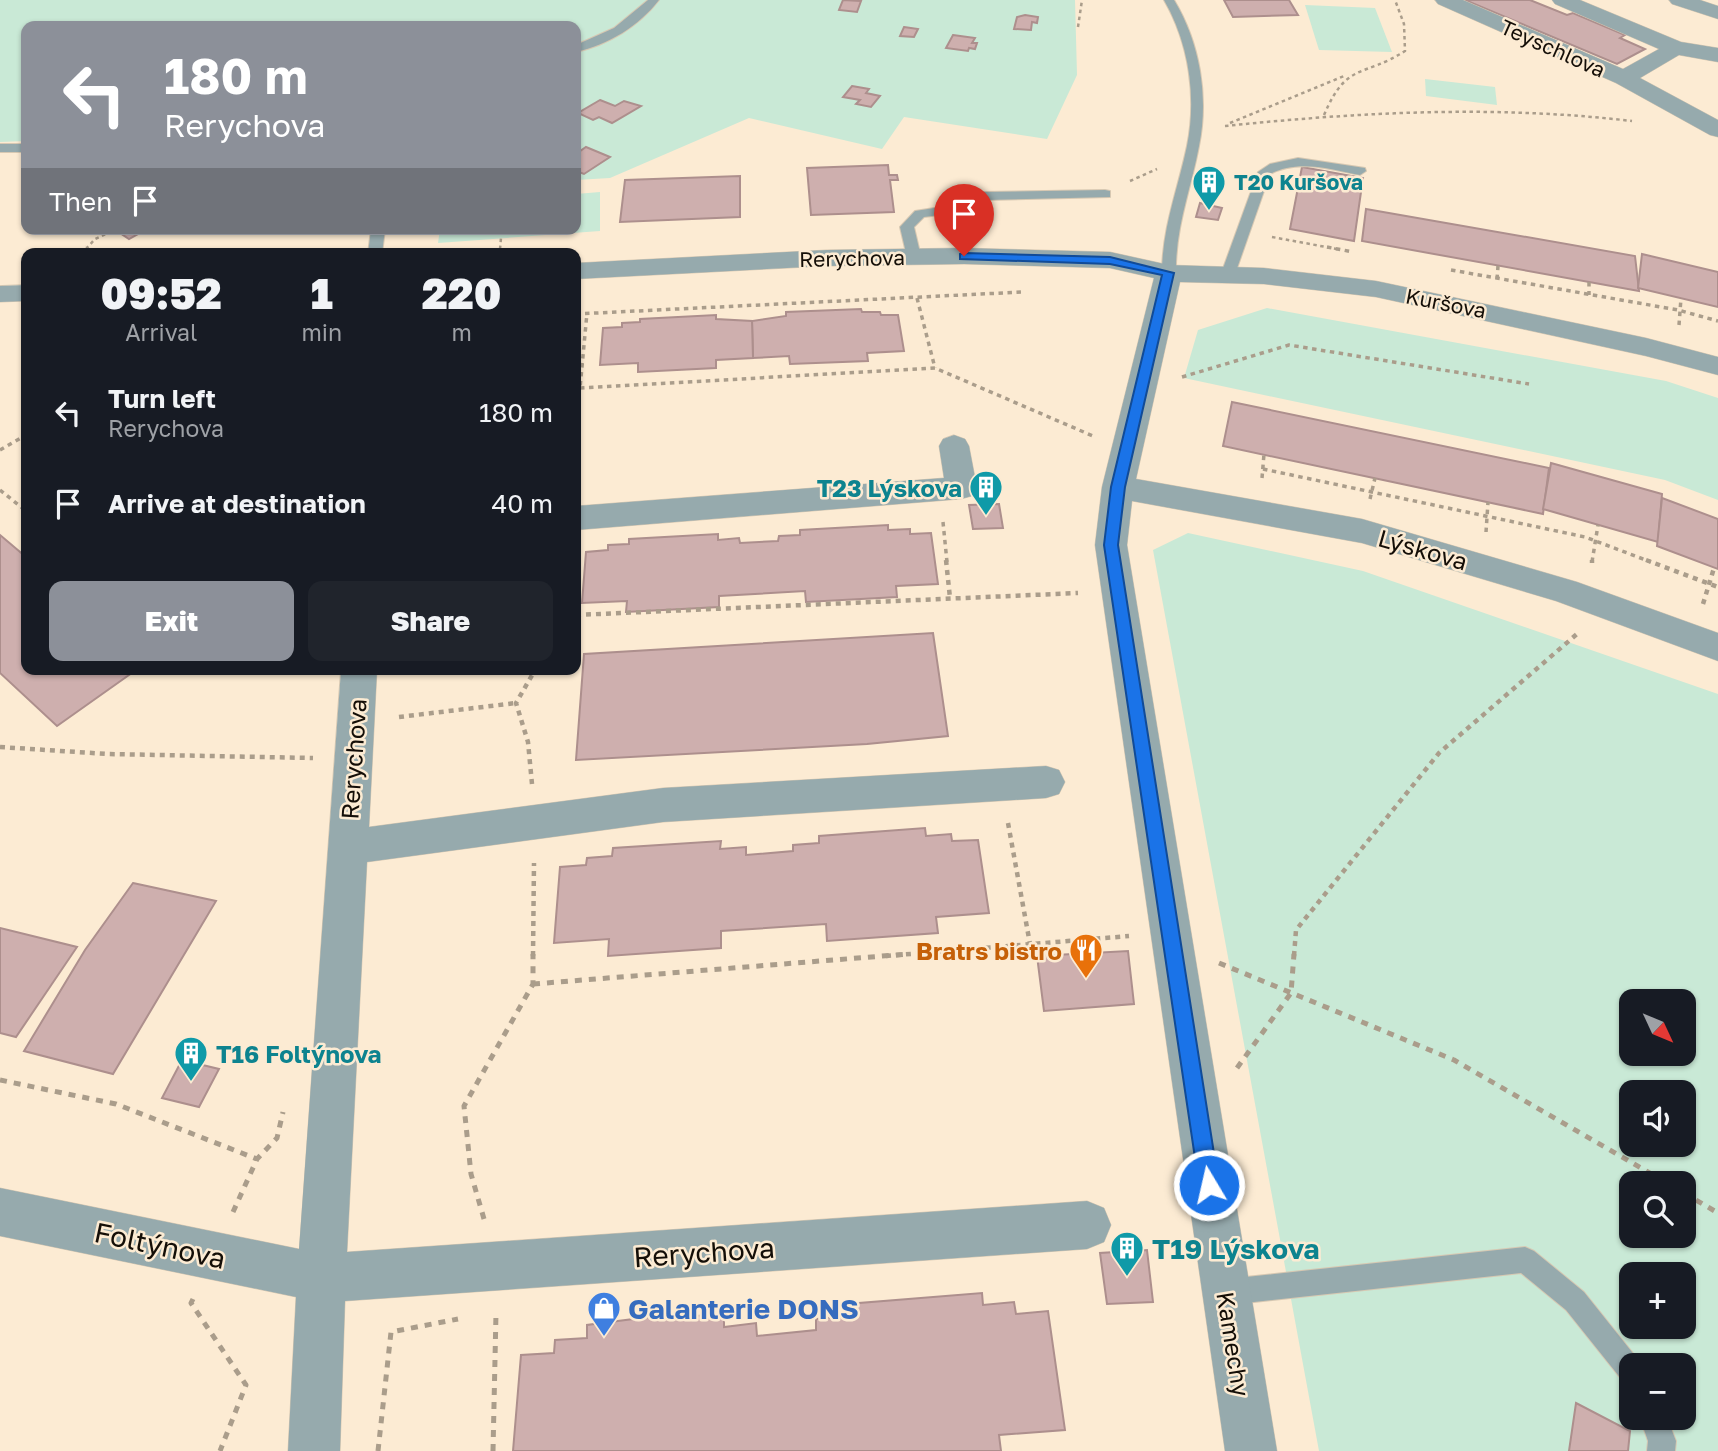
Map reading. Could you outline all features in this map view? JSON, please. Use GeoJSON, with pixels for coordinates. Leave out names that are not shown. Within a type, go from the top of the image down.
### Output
{"type":"FeatureCollection","features":[{"type":"Feature","properties":{"kind":"street","name":"Teyschlova"},"geometry":{"type":"LineString","coordinates":[[1445,0],[1624,78],[1694,115],[1714,129]]}},
{"type":"Feature","properties":{"kind":"street","name":"Teyschlova"},"geometry":{"type":"LineString","coordinates":[[1562,0],[1676,48],[1718,55]]}},
{"type":"Feature","properties":{"kind":"street"},"geometry":{"type":"LineString","coordinates":[[1679,0],[1718,13]]}},
{"type":"Feature","properties":{"kind":"street","name":"Teyschlova"},"geometry":{"type":"LineString","coordinates":[[1624,78],[1676,48]]}},
{"type":"Feature","properties":{"kind":"street","name":"Rerychova"},"geometry":{"type":"LineString","coordinates":[[581,271],[776,260],[914,257],[1110,260],[1168,273]]}},
{"type":"Feature","properties":{"kind":"street","name":"Kuršova"},"geometry":{"type":"LineString","coordinates":[[1168,273],[1264,276],[1376,289],[1646,347],[1718,366]]}},
{"type":"Feature","properties":{"kind":"street","name":"Kamechy"},"geometry":{"type":"LineString","coordinates":[[1168,273],[1118,487],[1111,545],[1251,1451]]}},
{"type":"Feature","properties":{"kind":"street"},"geometry":{"type":"LineString","coordinates":[[0,295],[21,293]]}},
{"type":"Feature","properties":{"kind":"street"},"geometry":{"type":"LineString","coordinates":[[581,518],[961,488],[954,446]]}},
{"type":"Feature","properties":{"kind":"street","name":"Lýskova"},"geometry":{"type":"LineString","coordinates":[[1118,487],[1362,531],[1565,591],[1718,647]]}},
{"type":"Feature","properties":{"kind":"street","name":"Rerychova"},"geometry":{"type":"LineString","coordinates":[[314,1451],[321,1278],[359,675]]}},
{"type":"Feature","properties":{"kind":"street","name":"Rerychova"},"geometry":{"type":"LineString","coordinates":[[348,847],[663,805],[1046,782]]}},
{"type":"Feature","properties":{"kind":"street","name":"Foltýnova"},"geometry":{"type":"LineString","coordinates":[[0,1212],[321,1278]]}},
{"type":"Feature","properties":{"kind":"street","name":"Rerychova"},"geometry":{"type":"LineString","coordinates":[[321,1278],[496,1289],[1087,1225]]}},
{"type":"Feature","properties":{"kind":"lane"},"geometry":{"type":"LineString","coordinates":[[581,47],[599,41],[644,12],[654,0]]}},
{"type":"Feature","properties":{"kind":"lane","name":"Kamechy"},"geometry":{"type":"LineString","coordinates":[[1168,273],[1167,247],[1196,129],[1194,63],[1169,0]]}},
{"type":"Feature","properties":{"kind":"lane"},"geometry":{"type":"LineString","coordinates":[[0,148],[21,148]]}},
{"type":"Feature","properties":{"kind":"lane"},"geometry":{"type":"LineString","coordinates":[[1228,274],[1264,172],[1276,163],[1291,161],[1360,171]]}},
{"type":"Feature","properties":{"kind":"lane"},"geometry":{"type":"LineString","coordinates":[[914,257],[908,227],[920,214],[950,210],[984,196],[1105,194]]}},
{"type":"Feature","properties":{"kind":"lane"},"geometry":{"type":"LineString","coordinates":[[1226,1292],[1525,1260],[1575,1301],[1619,1356]]}},
{"type":"Feature","properties":{"kind":"lane"},"geometry":{"type":"LineString","coordinates":[[1658,1430],[1662,1441],[1661,1451]]}},
{"type":"Feature","properties":{"kind":"path"},"geometry":{"type":"LineString","coordinates":[[1078,27],[1082,0]]}},
{"type":"Feature","properties":{"kind":"path"},"geometry":{"type":"LineString","coordinates":[[1395,0],[1404,24],[1405,51],[1393,60],[1349,74],[1223,126],[1324,115],[1527,110],[1714,129]]}},
{"type":"Feature","properties":{"kind":"path"},"geometry":{"type":"LineString","coordinates":[[1324,115],[1333,90],[1349,74]]}},
{"type":"Feature","properties":{"kind":"path"},"geometry":{"type":"LineString","coordinates":[[1105,194],[1190,155]]}},
{"type":"Feature","properties":{"kind":"path"},"geometry":{"type":"LineString","coordinates":[[1241,232],[1365,254]]}},
{"type":"Feature","properties":{"kind":"path"},"geometry":{"type":"LineString","coordinates":[[87,248],[95,239],[104,235]]}},
{"type":"Feature","properties":{"kind":"path"},"geometry":{"type":"LineString","coordinates":[[500,248],[501,238]]}},
{"type":"Feature","properties":{"kind":"path"},"geometry":{"type":"LineString","coordinates":[[1445,268],[1678,310],[1718,321]]}},
{"type":"Feature","properties":{"kind":"path"},"geometry":{"type":"LineString","coordinates":[[581,314],[1027,292]]}},
{"type":"Feature","properties":{"kind":"path"},"geometry":{"type":"LineString","coordinates":[[831,295],[833,302]]}},
{"type":"Feature","properties":{"kind":"path"},"geometry":{"type":"LineString","coordinates":[[917,299],[935,368]]}},
{"type":"Feature","properties":{"kind":"path"},"geometry":{"type":"LineString","coordinates":[[581,377],[587,313]]}},
{"type":"Feature","properties":{"kind":"path"},"geometry":{"type":"LineString","coordinates":[[1177,379],[1289,345],[1529,384]]}},
{"type":"Feature","properties":{"kind":"path"},"geometry":{"type":"LineString","coordinates":[[581,388],[935,368],[1093,436]]}},
{"type":"Feature","properties":{"kind":"path"},"geometry":{"type":"LineString","coordinates":[[0,450],[21,438]]}},
{"type":"Feature","properties":{"kind":"path"},"geometry":{"type":"LineString","coordinates":[[1264,454],[1263,468],[1585,537],[1718,587]]}},
{"type":"Feature","properties":{"kind":"path"},"geometry":{"type":"LineString","coordinates":[[0,490],[21,507]]}},
{"type":"Feature","properties":{"kind":"path"},"geometry":{"type":"LineString","coordinates":[[581,615],[1082,592]]}},
{"type":"Feature","properties":{"kind":"path"},"geometry":{"type":"LineString","coordinates":[[1230,1077],[1291,993],[1296,930],[1439,753],[1609,607]]}},
{"type":"Feature","properties":{"kind":"path"},"geometry":{"type":"LineString","coordinates":[[532,675],[516,703],[528,742],[532,788]]}},
{"type":"Feature","properties":{"kind":"path"},"geometry":{"type":"LineString","coordinates":[[0,747],[108,754],[315,758],[356,722],[516,703]]}},
{"type":"Feature","properties":{"kind":"path"},"geometry":{"type":"LineString","coordinates":[[1006,812],[1030,944]]}},
{"type":"Feature","properties":{"kind":"path"},"geometry":{"type":"LineString","coordinates":[[493,1451],[496,1289],[471,1174],[464,1106],[533,984],[535,849]]}},
{"type":"Feature","properties":{"kind":"path"},"geometry":{"type":"LineString","coordinates":[[533,984],[1140,935]]}},
{"type":"Feature","properties":{"kind":"path"},"geometry":{"type":"LineString","coordinates":[[1208,959],[1454,1060],[1646,1171]]}},
{"type":"Feature","properties":{"kind":"path"},"geometry":{"type":"LineString","coordinates":[[0,1080],[116,1104],[257,1159]]}},
{"type":"Feature","properties":{"kind":"path"},"geometry":{"type":"LineString","coordinates":[[1696,1200],[1718,1213]]}},
{"type":"Feature","properties":{"kind":"path"},"geometry":{"type":"LineString","coordinates":[[483,1315],[496,1289]]}},
{"type":"Feature","properties":{"kind":"path"},"geometry":{"type":"LineString","coordinates":[[378,1451],[391,1332],[470,1317]]}},
{"type":"Feature","properties":{"kind":"green space"},"geometry":{"type":"Polygon","coordinates":[[[0,0],[1075,0],[1077,75],[1047,139],[904,117],[882,149],[749,118],[610,178],[581,180],[581,21],[21,21],[21,141],[0,142],[0,0]]]}},
{"type":"Feature","properties":{"kind":"green space"},"geometry":{"type":"Polygon","coordinates":[[[1305,5],[1375,8],[1392,52],[1319,50],[1305,5]]]}},
{"type":"Feature","properties":{"kind":"green space"},"geometry":{"type":"Polygon","coordinates":[[[1425,79],[1495,87],[1497,105],[1426,96],[1425,79]]]}},
{"type":"Feature","properties":{"kind":"green space"},"geometry":{"type":"Polygon","coordinates":[[[600,192],[600,231],[581,232],[581,194],[600,192]]]}},
{"type":"Feature","properties":{"kind":"green space"},"geometry":{"type":"Polygon","coordinates":[[[439,235],[546,235],[438,243],[439,235]]]}},
{"type":"Feature","properties":{"kind":"green space"},"geometry":{"type":"Polygon","coordinates":[[[1267,308],[1666,381],[1718,398],[1718,500],[1665,480],[1184,378],[1198,330],[1267,308]]]}},
{"type":"Feature","properties":{"kind":"green space"},"geometry":{"type":"Polygon","coordinates":[[[1188,533],[1363,571],[1718,694],[1718,1451],[1319,1451],[1153,550],[1188,533]]]}},
{"type":"Feature","properties":{"kind":"building"},"geometry":{"type":"Polygon","coordinates":[[[843,0],[861,1],[857,12],[839,10],[843,0]]]}},
{"type":"Feature","properties":{"kind":"building"},"geometry":{"type":"Polygon","coordinates":[[[1224,0],[1289,0],[1298,15],[1233,17],[1224,0]]]}},
{"type":"Feature","properties":{"kind":"building"},"geometry":{"type":"Polygon","coordinates":[[[1465,0],[1530,0],[1567,15],[1573,13],[1625,35],[1620,38],[1645,49],[1617,64],[1465,0]]]}},
{"type":"Feature","properties":{"kind":"building"},"geometry":{"type":"Polygon","coordinates":[[[1017,17],[1038,17],[1037,23],[1032,22],[1031,30],[1014,29],[1017,17]]]}},
{"type":"Feature","properties":{"kind":"building"},"geometry":{"type":"Polygon","coordinates":[[[904,27],[918,29],[914,37],[900,36],[904,27]]]}},
{"type":"Feature","properties":{"kind":"building"},"geometry":{"type":"Polygon","coordinates":[[[953,35],[975,38],[972,43],[977,43],[975,49],[969,48],[968,51],[946,48],[953,35]]]}},
{"type":"Feature","properties":{"kind":"building"},"geometry":{"type":"Polygon","coordinates":[[[852,86],[869,89],[866,93],[880,96],[871,107],[856,104],[860,100],[843,97],[852,86]]]}},
{"type":"Feature","properties":{"kind":"building"},"geometry":{"type":"Polygon","coordinates":[[[600,100],[615,106],[624,101],[641,106],[612,123],[599,117],[593,120],[581,114],[581,111],[600,100]]]}},
{"type":"Feature","properties":{"kind":"building"},"geometry":{"type":"Polygon","coordinates":[[[586,147],[610,157],[584,174],[581,173],[581,150],[586,147]]]}},
{"type":"Feature","properties":{"kind":"building"},"geometry":{"type":"Polygon","coordinates":[[[888,165],[889,175],[897,175],[898,180],[890,180],[894,212],[811,215],[807,168],[888,165]]]}},
{"type":"Feature","properties":{"kind":"building"},"geometry":{"type":"Polygon","coordinates":[[[1302,167],[1363,178],[1354,241],[1290,229],[1302,167]]]}},
{"type":"Feature","properties":{"kind":"building"},"geometry":{"type":"Polygon","coordinates":[[[740,176],[740,217],[620,222],[625,180],[740,176]]]}},
{"type":"Feature","properties":{"kind":"building","name":"T20 Kuršova"},"geometry":{"type":"Polygon","coordinates":[[[1200,203],[1222,208],[1218,220],[1196,217],[1200,203]]]}},
{"type":"Feature","properties":{"kind":"building"},"geometry":{"type":"Polygon","coordinates":[[[1366,209],[1635,256],[1639,291],[1362,241],[1366,209]]]}},
{"type":"Feature","properties":{"kind":"building"},"geometry":{"type":"Polygon","coordinates":[[[1642,254],[1718,272],[1718,307],[1638,288],[1642,254]]]}},
{"type":"Feature","properties":{"kind":"building"},"geometry":{"type":"Polygon","coordinates":[[[861,309],[862,312],[898,315],[904,351],[867,353],[868,361],[790,364],[789,356],[753,358],[752,321],[786,316],[786,312],[861,309]]]}},
{"type":"Feature","properties":{"kind":"building"},"geometry":{"type":"Polygon","coordinates":[[[716,315],[716,319],[752,321],[753,358],[716,360],[716,368],[638,372],[638,363],[600,365],[603,328],[622,327],[622,323],[640,322],[640,319],[716,315]]]}},
{"type":"Feature","properties":{"kind":"building"},"geometry":{"type":"Polygon","coordinates":[[[1232,402],[1549,468],[1543,514],[1223,446],[1232,402]]]}},
{"type":"Feature","properties":{"kind":"building"},"geometry":{"type":"Polygon","coordinates":[[[1551,463],[1662,494],[1658,542],[1543,509],[1551,463]]]}},
{"type":"Feature","properties":{"kind":"building"},"geometry":{"type":"Polygon","coordinates":[[[1662,498],[1718,519],[1718,569],[1657,546],[1662,498]]]}},
{"type":"Feature","properties":{"kind":"building","name":"T23 Lýskova"},"geometry":{"type":"Polygon","coordinates":[[[999,504],[1003,528],[973,529],[969,505],[999,504]]]}},
{"type":"Feature","properties":{"kind":"building"},"geometry":{"type":"Polygon","coordinates":[[[888,525],[888,530],[910,529],[910,534],[931,533],[938,584],[896,586],[897,597],[806,602],[805,591],[719,596],[719,607],[626,612],[627,601],[582,603],[586,552],[608,550],[608,545],[629,544],[629,539],[718,534],[718,540],[739,538],[740,543],[778,541],[779,536],[800,535],[800,530],[888,525]]]}},
{"type":"Feature","properties":{"kind":"building"},"geometry":{"type":"Polygon","coordinates":[[[0,535],[21,553],[21,675],[129,675],[57,726],[0,673],[0,535]]]}},
{"type":"Feature","properties":{"kind":"building"},"geometry":{"type":"Polygon","coordinates":[[[933,633],[948,736],[867,744],[576,760],[584,654],[933,633]]]}},
{"type":"Feature","properties":{"kind":"building"},"geometry":{"type":"Polygon","coordinates":[[[925,828],[926,836],[951,834],[952,841],[978,840],[989,913],[936,917],[938,933],[827,941],[826,924],[721,931],[721,948],[608,956],[609,939],[554,943],[560,867],[586,865],[587,858],[612,856],[613,848],[721,841],[720,849],[746,847],[746,855],[793,851],[793,845],[819,843],[819,836],[925,828]]]}},
{"type":"Feature","properties":{"kind":"building"},"geometry":{"type":"Polygon","coordinates":[[[133,883],[216,901],[113,1074],[24,1051],[85,950],[133,883]]]}},
{"type":"Feature","properties":{"kind":"building"},"geometry":{"type":"Polygon","coordinates":[[[0,928],[77,947],[16,1037],[0,1033],[0,928]]]}},
{"type":"Feature","properties":{"kind":"building","name":"Bratrs bistro"},"geometry":{"type":"Polygon","coordinates":[[[1128,951],[1134,1004],[1044,1011],[1037,956],[1128,951]]]}},
{"type":"Feature","properties":{"kind":"building","name":"T16 Foltýnova"},"geometry":{"type":"Polygon","coordinates":[[[182,1060],[219,1069],[199,1107],[162,1098],[182,1060]]]}},
{"type":"Feature","properties":{"kind":"building","name":"T19 Lýskova"},"geometry":{"type":"Polygon","coordinates":[[[1147,1250],[1153,1302],[1107,1304],[1100,1253],[1147,1250]]]}},
{"type":"Feature","properties":{"kind":"building"},"geometry":{"type":"Polygon","coordinates":[[[982,1293],[983,1305],[1014,1302],[1016,1314],[1048,1311],[1065,1430],[999,1435],[1001,1451],[513,1451],[521,1355],[554,1353],[555,1340],[587,1338],[587,1325],[649,1317],[724,1315],[724,1327],[756,1323],[757,1336],[816,1330],[816,1319],[848,1316],[847,1304],[982,1293]]]}},
{"type":"Feature","properties":{"kind":"building"},"geometry":{"type":"Polygon","coordinates":[[[1576,1403],[1619,1425],[1619,1430],[1630,1431],[1628,1451],[1569,1451],[1576,1403]]]}},
{"type":"Feature","properties":{"kind":"place","name":"T20 Kuršova"},"geometry":{"type":"Point","coordinates":[1209,212]}},
{"type":"Feature","properties":{"kind":"place","name":"T23 Lýskova"},"geometry":{"type":"Point","coordinates":[986,517]}},
{"type":"Feature","properties":{"kind":"place","name":"Bratrs bistro"},"geometry":{"type":"Point","coordinates":[1086,980]}},
{"type":"Feature","properties":{"kind":"place","name":"T16 Foltýnova"},"geometry":{"type":"Point","coordinates":[191,1083]}},
{"type":"Feature","properties":{"kind":"place","name":"T19 Lýskova"},"geometry":{"type":"Point","coordinates":[1127,1278]}},
{"type":"Feature","properties":{"kind":"place","name":"Galanterie DONS"},"geometry":{"type":"Point","coordinates":[604,1338]}},
{"type":"Feature","properties":{"kind":"route"},"geometry":{"type":"LineString","coordinates":[[964,256],[1110,260],[1168,273],[1118,487],[1111,545],[1209,1185]]}}]}
